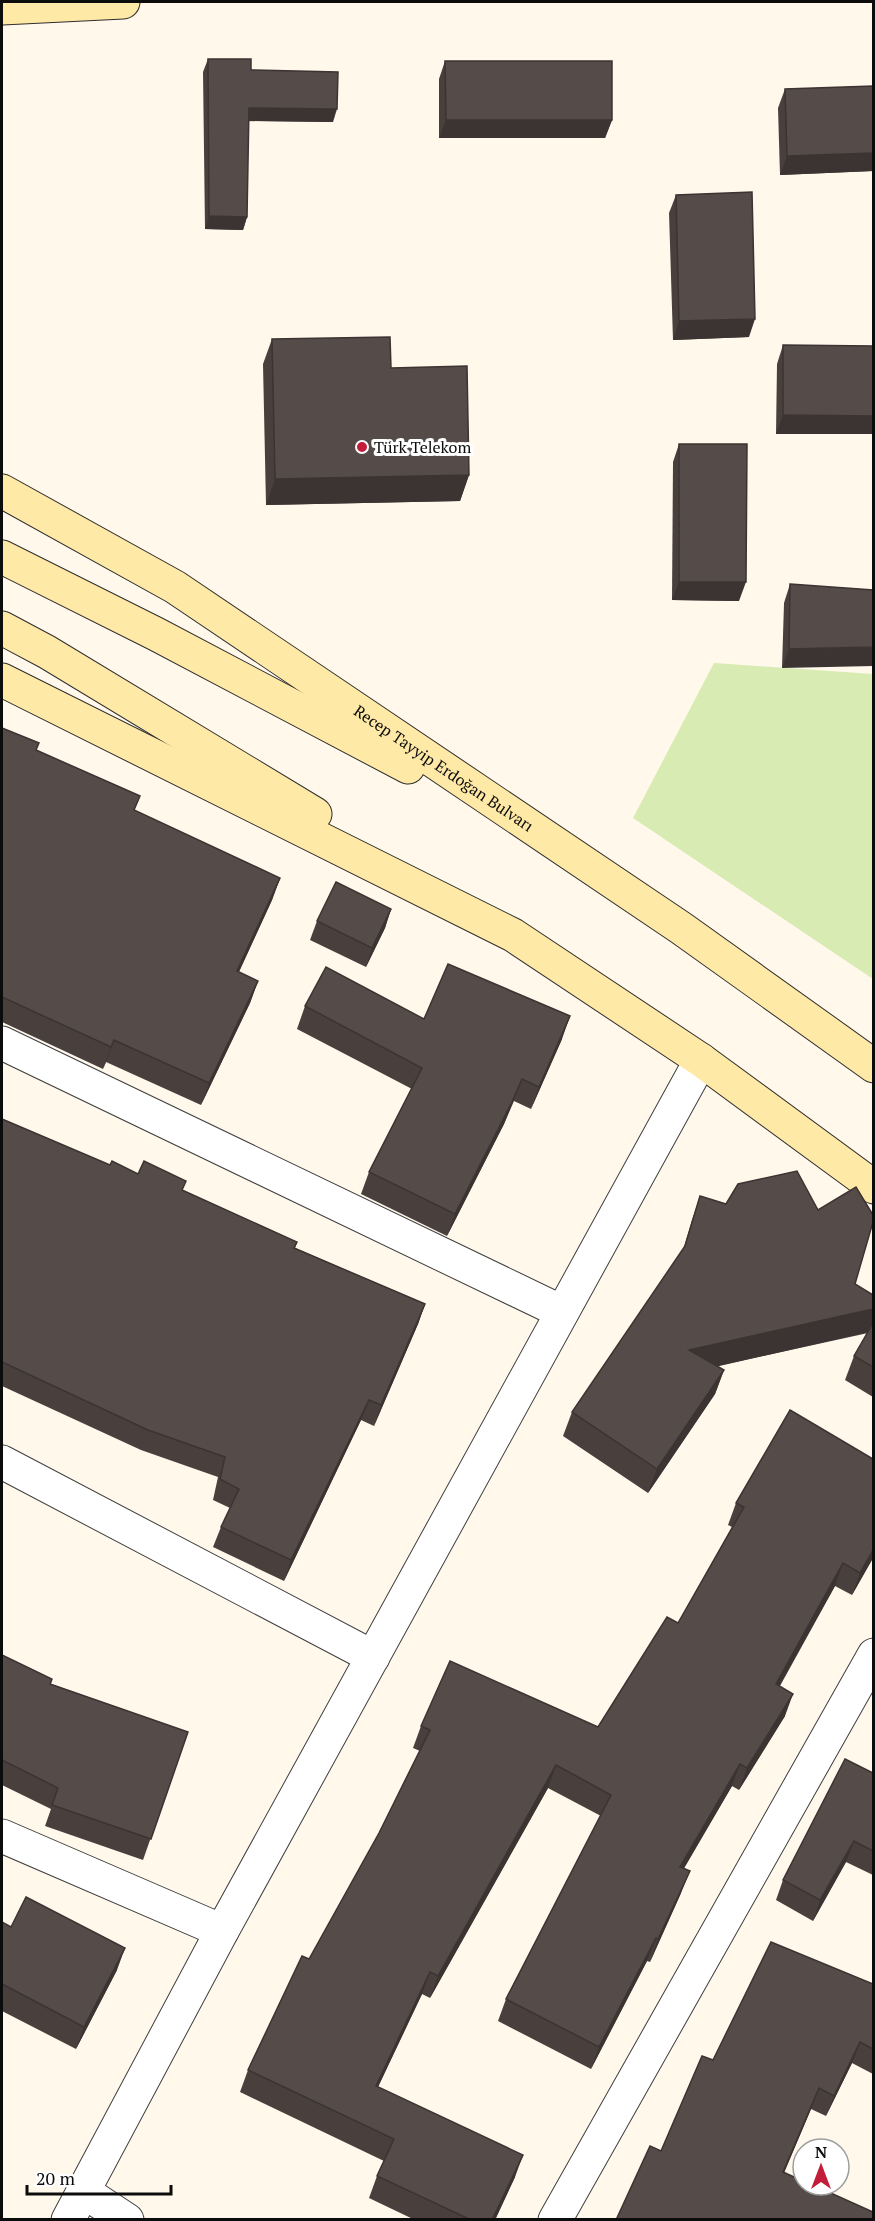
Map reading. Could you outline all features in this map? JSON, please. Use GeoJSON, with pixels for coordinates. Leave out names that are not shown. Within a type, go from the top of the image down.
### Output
{"type":"FeatureCollection","features":[{"type":"Feature","properties":{"kind":"main road"},"geometry":{"type":"LineString","coordinates":[[2,8],[123,2]]}},
{"type":"Feature","properties":{"kind":"main road","name":"Recep Tayyip Erdoğan Bulvarı"},"geometry":{"type":"LineString","coordinates":[[2,491],[175,587],[681,928],[873,1066]]}},
{"type":"Feature","properties":{"kind":"main road"},"geometry":{"type":"LineString","coordinates":[[2,557],[390,756],[681,928]]}},
{"type":"Feature","properties":{"kind":"main road"},"geometry":{"type":"LineString","coordinates":[[2,628],[47,652],[513,935],[701,1060],[873,1187]]}},
{"type":"Feature","properties":{"kind":"main road"},"geometry":{"type":"LineString","coordinates":[[2,680],[513,935]]}},
{"type":"Feature","properties":{"kind":"street"},"geometry":{"type":"LineString","coordinates":[[2,1043],[562,1312]]}},
{"type":"Feature","properties":{"kind":"street"},"geometry":{"type":"LineString","coordinates":[[68,2220],[222,1931],[701,1060]]}},
{"type":"Feature","properties":{"kind":"street"},"geometry":{"type":"LineString","coordinates":[[2,1462],[373,1657]]}},
{"type":"Feature","properties":{"kind":"street"},"geometry":{"type":"LineString","coordinates":[[555,2220],[873,1655]]}},
{"type":"Feature","properties":{"kind":"street"},"geometry":{"type":"LineString","coordinates":[[2,1836],[222,1931]]}},
{"type":"Feature","properties":{"kind":"street"},"geometry":{"type":"LineString","coordinates":[[83,2191],[127,2220]]}},
{"type":"Feature","properties":{"kind":"green space"},"geometry":{"type":"Polygon","coordinates":[[[714,663],[873,674],[873,979],[633,818],[714,663]]]}},
{"type":"Feature","properties":{"kind":"building"},"geometry":{"type":"Polygon","coordinates":[[[208,59],[251,59],[251,70],[338,72],[337,109],[249,108],[247,217],[209,216],[208,59]]]}},
{"type":"Feature","properties":{"kind":"building"},"geometry":{"type":"Polygon","coordinates":[[[445,61],[612,61],[612,120],[446,120],[445,61]]]}},
{"type":"Feature","properties":{"kind":"building"},"geometry":{"type":"Polygon","coordinates":[[[873,86],[873,153],[787,156],[785,89],[873,86]]]}},
{"type":"Feature","properties":{"kind":"building"},"geometry":{"type":"Polygon","coordinates":[[[752,192],[755,319],[679,321],[676,195],[752,192]]]}},
{"type":"Feature","properties":{"kind":"building","name":"Türk Telekom"},"geometry":{"type":"Polygon","coordinates":[[[390,337],[391,368],[467,366],[469,475],[275,479],[272,339],[390,337]]]}},
{"type":"Feature","properties":{"kind":"building"},"geometry":{"type":"Polygon","coordinates":[[[783,345],[873,346],[873,416],[783,415],[783,345]]]}},
{"type":"Feature","properties":{"kind":"building"},"geometry":{"type":"Polygon","coordinates":[[[679,444],[747,444],[746,582],[679,582],[679,444]]]}},
{"type":"Feature","properties":{"kind":"building"},"geometry":{"type":"Polygon","coordinates":[[[790,584],[873,590],[873,647],[789,649],[790,584]]]}},
{"type":"Feature","properties":{"kind":"building"},"geometry":{"type":"Polygon","coordinates":[[[2,728],[39,743],[36,750],[140,796],[134,810],[280,878],[237,971],[258,981],[209,1083],[114,1040],[111,1047],[2,997],[2,728]]]}},
{"type":"Feature","properties":{"kind":"building"},"geometry":{"type":"Polygon","coordinates":[[[336,882],[391,909],[372,948],[317,921],[336,882]]]}},
{"type":"Feature","properties":{"kind":"building"},"geometry":{"type":"Polygon","coordinates":[[[448,964],[570,1016],[539,1087],[522,1079],[455,1214],[369,1172],[422,1068],[305,1006],[326,967],[424,1019],[448,964]]]}},
{"type":"Feature","properties":{"kind":"building"},"geometry":{"type":"Polygon","coordinates":[[[2,1119],[110,1165],[112,1161],[138,1174],[144,1161],[186,1181],[182,1190],[297,1242],[294,1248],[425,1304],[381,1405],[369,1400],[291,1560],[221,1527],[239,1489],[220,1479],[225,1457],[148,1430],[2,1362],[2,1119]]]}},
{"type":"Feature","properties":{"kind":"building"},"geometry":{"type":"Polygon","coordinates":[[[797,1171],[818,1210],[856,1187],[873,1215],[855,1284],[873,1295],[873,1309],[689,1350],[724,1370],[657,1469],[572,1412],[685,1246],[700,1196],[726,1204],[738,1184],[797,1171]]]}},
{"type":"Feature","properties":{"kind":"building"},"geometry":{"type":"Polygon","coordinates":[[[873,1323],[873,1367],[854,1356],[873,1323]]]}},
{"type":"Feature","properties":{"kind":"building"},"geometry":{"type":"Polygon","coordinates":[[[790,1410],[873,1459],[873,1550],[860,1573],[843,1563],[776,1684],[793,1694],[747,1768],[740,1764],[680,1867],[690,1871],[658,1939],[656,1938],[599,2047],[506,1999],[611,1795],[556,1765],[438,1976],[430,1972],[376,2086],[523,2155],[492,2220],[471,2220],[377,2176],[394,2139],[248,2070],[302,1956],[309,1959],[379,1833],[430,1730],[421,1726],[450,1661],[598,1727],[667,1617],[678,1623],[744,1507],[736,1503],[790,1410]]]}},
{"type":"Feature","properties":{"kind":"building"},"geometry":{"type":"Polygon","coordinates":[[[2,1655],[52,1679],[50,1684],[188,1732],[151,1839],[52,1805],[58,1788],[2,1760],[2,1655]]]}},
{"type":"Feature","properties":{"kind":"building"},"geometry":{"type":"Polygon","coordinates":[[[845,1759],[873,1773],[873,1851],[854,1841],[820,1900],[783,1880],[845,1759]]]}},
{"type":"Feature","properties":{"kind":"building"},"geometry":{"type":"Polygon","coordinates":[[[26,1897],[125,1948],[84,2027],[2,1984],[2,1922],[11,1927],[26,1897]]]}},
{"type":"Feature","properties":{"kind":"building"},"geometry":{"type":"Polygon","coordinates":[[[771,1942],[873,1984],[873,2049],[860,2042],[834,2096],[819,2088],[798,2137],[791,2137],[791,2153],[783,2172],[791,2176],[791,2197],[840,2197],[873,2212],[873,2220],[616,2220],[650,2146],[661,2151],[702,2056],[713,2060],[771,1942]]]}},
{"type":"Feature","properties":{"kind":"place","name":"Türk Telekom"},"geometry":{"type":"Point","coordinates":[362,447]}}]}
